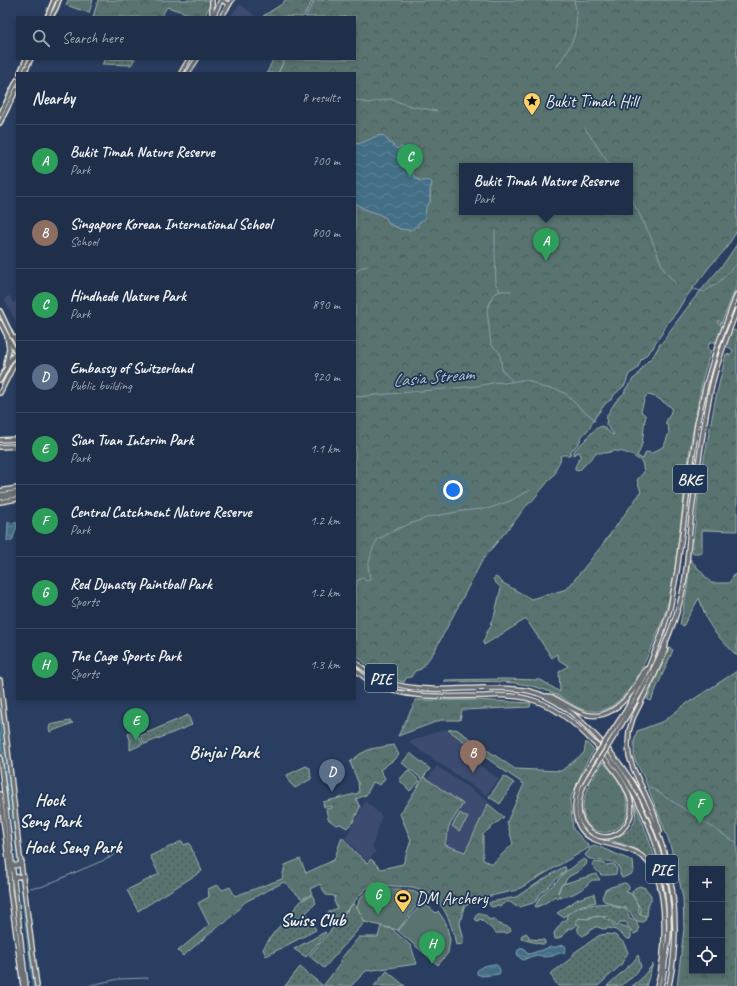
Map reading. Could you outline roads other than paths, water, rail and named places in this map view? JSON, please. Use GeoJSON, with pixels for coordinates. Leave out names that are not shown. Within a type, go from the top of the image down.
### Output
{"type":"FeatureCollection","features":[{"type":"Feature","properties":{"kind":"highway"},"geometry":{"type":"LineString","coordinates":[[212,0],[213,16]]}},
{"type":"Feature","properties":{"kind":"highway"},"geometry":{"type":"LineString","coordinates":[[213,16],[222,0]]}},
{"type":"Feature","properties":{"kind":"highway"},"geometry":{"type":"LineString","coordinates":[[213,16],[217,14],[222,16],[231,0]]}},
{"type":"Feature","properties":{"kind":"highway"},"geometry":{"type":"LineString","coordinates":[[182,72],[188,60]]}},
{"type":"Feature","properties":{"kind":"highway"},"geometry":{"type":"LineString","coordinates":[[189,72],[196,60]]}},
{"type":"Feature","properties":{"kind":"highway","name":"BKE"},"geometry":{"type":"LineString","coordinates":[[649,667],[661,636],[672,600],[696,431],[706,384],[715,352],[737,294]]}},
{"type":"Feature","properties":{"kind":"highway","name":"BKE"},"geometry":{"type":"LineString","coordinates":[[596,745],[598,749],[615,770],[628,794],[631,805],[630,816],[626,826],[618,833],[610,837],[595,835],[584,826],[579,812],[583,789],[587,779],[596,766],[615,735],[642,690],[674,621],[684,587],[699,454],[707,407],[713,380],[737,310]]}},
{"type":"Feature","properties":{"kind":"highway"},"geometry":{"type":"LineString","coordinates":[[6,368],[9,348],[7,336]]}},
{"type":"Feature","properties":{"kind":"highway"},"geometry":{"type":"LineString","coordinates":[[12,336],[16,338]]}},
{"type":"Feature","properties":{"kind":"highway"},"geometry":{"type":"LineString","coordinates":[[0,380],[11,359],[16,354]]}},
{"type":"Feature","properties":{"kind":"highway"},"geometry":{"type":"LineString","coordinates":[[0,393],[16,361]]}},
{"type":"Feature","properties":{"kind":"highway"},"geometry":{"type":"LineString","coordinates":[[12,370],[16,367]]}},
{"type":"Feature","properties":{"kind":"highway"},"geometry":{"type":"LineString","coordinates":[[0,440],[16,439]]}},
{"type":"Feature","properties":{"kind":"highway"},"geometry":{"type":"LineString","coordinates":[[0,447],[16,446]]}},
{"type":"Feature","properties":{"kind":"highway"},"geometry":{"type":"LineString","coordinates":[[0,491],[16,488]]}},
{"type":"Feature","properties":{"kind":"highway"},"geometry":{"type":"LineString","coordinates":[[1,502],[16,499]]}},
{"type":"Feature","properties":{"kind":"highway"},"geometry":{"type":"LineString","coordinates":[[666,640],[665,651],[633,718],[629,731],[628,745],[629,756],[633,768],[659,827],[666,856]]}},
{"type":"Feature","properties":{"kind":"highway","name":"PIE"},"geometry":{"type":"LineString","coordinates":[[356,663],[376,676],[392,683],[409,687],[428,689],[514,689],[532,692],[544,696],[566,709],[585,724],[621,764],[632,780],[657,827],[672,879],[675,904],[676,924],[673,968],[669,986]]}},
{"type":"Feature","properties":{"kind":"highway"},"geometry":{"type":"LineString","coordinates":[[544,696],[552,697],[583,714],[603,715],[612,711],[623,702],[633,690],[645,670],[649,667]]}},
{"type":"Feature","properties":{"kind":"highway"},"geometry":{"type":"LineString","coordinates":[[649,667],[625,712],[592,762],[578,788],[575,805],[577,821],[582,830],[590,837],[637,853],[649,863],[655,873],[660,889],[665,929],[657,986]]}},
{"type":"Feature","properties":{"kind":"highway","name":"PIE"},"geometry":{"type":"LineString","coordinates":[[356,671],[365,678],[388,690],[408,694],[428,696],[507,695],[533,700],[562,714],[576,725],[614,763],[628,783],[642,809],[658,851],[665,882],[669,927],[668,945],[661,986]]}},
{"type":"Feature","properties":{"kind":"highway"},"geometry":{"type":"LineString","coordinates":[[0,680],[37,986]]}},
{"type":"Feature","properties":{"kind":"highway"},"geometry":{"type":"LineString","coordinates":[[0,757],[10,890],[23,986]]}},
{"type":"Feature","properties":{"kind":"highway"},"geometry":{"type":"LineString","coordinates":[[0,794],[5,816],[18,908],[26,986]]}},
{"type":"Feature","properties":{"kind":"highway"},"geometry":{"type":"LineString","coordinates":[[12,864],[16,866],[22,862]]}},
{"type":"Feature","properties":{"kind":"highway"},"geometry":{"type":"LineString","coordinates":[[14,879],[16,877],[24,876]]}},
{"type":"Feature","properties":{"kind":"highway"},"geometry":{"type":"LineString","coordinates":[[13,912],[18,908]]}},
{"type":"Feature","properties":{"kind":"main road"},"geometry":{"type":"LineString","coordinates":[[47,16],[54,0]]}},
{"type":"Feature","properties":{"kind":"main road"},"geometry":{"type":"LineString","coordinates":[[52,16],[59,0]]}},
{"type":"Feature","properties":{"kind":"main road"},"geometry":{"type":"LineString","coordinates":[[222,0],[229,5]]}},
{"type":"Feature","properties":{"kind":"main road"},"geometry":{"type":"LineString","coordinates":[[20,72],[26,60]]}},
{"type":"Feature","properties":{"kind":"main road"},"geometry":{"type":"LineString","coordinates":[[24,72],[30,60]]}},
{"type":"Feature","properties":{"kind":"main road"},"geometry":{"type":"LineString","coordinates":[[0,115],[16,82]]}},
{"type":"Feature","properties":{"kind":"main road"},"geometry":{"type":"LineString","coordinates":[[0,123],[16,91]]}},
{"type":"Feature","properties":{"kind":"main road"},"geometry":{"type":"LineString","coordinates":[[0,311],[16,342]]}},
{"type":"Feature","properties":{"kind":"main road"},"geometry":{"type":"LineString","coordinates":[[0,322],[16,351]]}},
{"type":"Feature","properties":{"kind":"main road"},"geometry":{"type":"LineString","coordinates":[[0,494],[16,492]]}},
{"type":"Feature","properties":{"kind":"main road"},"geometry":{"type":"LineString","coordinates":[[0,498],[16,495]]}},
{"type":"Feature","properties":{"kind":"water"},"geometry":{"type":"Polygon","coordinates":[[[381,135],[384,136],[397,149],[402,147],[413,153],[413,175],[418,180],[429,181],[432,183],[430,190],[430,202],[426,207],[425,219],[418,223],[418,226],[412,230],[400,229],[389,224],[386,218],[362,208],[356,204],[356,144],[362,143],[381,135]]]}},
{"type":"Feature","properties":{"kind":"water"},"geometry":{"type":"Polygon","coordinates":[[[8,522],[16,523],[16,529],[12,541],[7,541],[8,522]]]}},
{"type":"Feature","properties":{"kind":"water"},"geometry":{"type":"Polygon","coordinates":[[[0,699],[13,810],[9,810],[0,736],[0,699]]]}},
{"type":"Feature","properties":{"kind":"water"},"geometry":{"type":"Polygon","coordinates":[[[562,945],[566,947],[564,953],[559,953],[553,956],[544,957],[537,955],[523,960],[517,954],[518,950],[522,948],[524,948],[529,954],[550,947],[562,945]]]}},
{"type":"Feature","properties":{"kind":"water"},"geometry":{"type":"Polygon","coordinates":[[[494,964],[499,968],[499,974],[482,976],[477,974],[477,971],[480,968],[494,964]]]}},
{"type":"Feature","properties":{"kind":"waterway"},"geometry":{"type":"LineString","coordinates":[[556,68],[571,44],[576,29],[577,20],[574,0]]}},
{"type":"Feature","properties":{"kind":"waterway"},"geometry":{"type":"LineString","coordinates":[[356,100],[368,103],[390,99],[411,106],[437,111]]}},
{"type":"Feature","properties":{"kind":"waterway"},"geometry":{"type":"LineString","coordinates":[[585,128],[608,163]]}},
{"type":"Feature","properties":{"kind":"waterway"},"geometry":{"type":"LineString","coordinates":[[633,202],[650,235],[664,270],[675,283]]}},
{"type":"Feature","properties":{"kind":"waterway","name":"Lasia Stream"},"geometry":{"type":"LineString","coordinates":[[495,231],[495,253]]}},
{"type":"Feature","properties":{"kind":"waterway","name":"Lasia Stream"},"geometry":{"type":"LineString","coordinates":[[495,254],[496,284],[500,291],[493,295],[487,310],[491,344],[500,353],[502,370],[513,382]]}},
{"type":"Feature","properties":{"kind":"waterway"},"geometry":{"type":"LineString","coordinates":[[691,288],[704,292],[719,282],[737,263]]}},
{"type":"Feature","properties":{"kind":"waterway"},"geometry":{"type":"LineString","coordinates":[[356,272],[360,268],[367,266]]}},
{"type":"Feature","properties":{"kind":"waterway"},"geometry":{"type":"LineString","coordinates":[[500,291],[511,291]]}},
{"type":"Feature","properties":{"kind":"waterway","name":"Lasia Stream"},"geometry":{"type":"LineString","coordinates":[[356,397],[477,386],[497,382],[504,383],[522,380],[530,381],[541,387],[558,390],[566,394],[595,421]]}},
{"type":"Feature","properties":{"kind":"waterway"},"geometry":{"type":"LineString","coordinates":[[356,587],[358,580],[362,578],[367,581],[370,580],[368,566],[377,540],[399,528],[429,517],[490,508],[510,501],[530,490]]}},
{"type":"Feature","properties":{"kind":"waterway"},"geometry":{"type":"LineString","coordinates":[[733,700],[737,707]]}},
{"type":"Feature","properties":{"kind":"waterway"},"geometry":{"type":"LineString","coordinates":[[650,787],[737,842]]}},
{"type":"Feature","properties":{"kind":"waterway"},"geometry":{"type":"LineString","coordinates":[[11,808],[33,986]]}},
{"type":"Feature","properties":{"kind":"waterway"},"geometry":{"type":"LineString","coordinates":[[104,840],[109,858]]}},
{"type":"Feature","properties":{"kind":"waterway"},"geometry":{"type":"LineString","coordinates":[[30,888],[41,887],[120,853]]}},
{"type":"Feature","properties":{"kind":"waterway"},"geometry":{"type":"LineString","coordinates":[[87,986],[118,979],[148,978]]}},
{"type":"Feature","properties":{"kind":"place","name":"Bukit Timah Hill"},"geometry":{"type":"Point","coordinates":[532,116]}},
{"type":"Feature","properties":{"kind":"place","name":"Hindhede Nature Park"},"geometry":{"type":"Point","coordinates":[410,177]}},
{"type":"Feature","properties":{"kind":"place","name":"Bukit Timah Nature Reserve"},"geometry":{"type":"Point","coordinates":[546,261]}},
{"type":"Feature","properties":{"kind":"place","name":"Sian Tuan Interim Park"},"geometry":{"type":"Point","coordinates":[136,741]}},
{"type":"Feature","properties":{"kind":"place","name":"Singapore Korean International School"},"geometry":{"type":"Point","coordinates":[473,773]}},
{"type":"Feature","properties":{"kind":"place","name":"Embassy of Switzerland"},"geometry":{"type":"Point","coordinates":[332,792]}},
{"type":"Feature","properties":{"kind":"place","name":"Central Catchment Nature Reserve"},"geometry":{"type":"Point","coordinates":[700,824]}},
{"type":"Feature","properties":{"kind":"place","name":"DM Archery"},"geometry":{"type":"Point","coordinates":[403,913]}},
{"type":"Feature","properties":{"kind":"place","name":"Red Dynasty Paintball Park"},"geometry":{"type":"Point","coordinates":[378,915]}},
{"type":"Feature","properties":{"kind":"place","name":"The Cage Sports Park"},"geometry":{"type":"Point","coordinates":[432,964]}},
{"type":"Feature","properties":{"kind":"district","name":"Binjai Park"},"geometry":{"type":"Point","coordinates":[224,752]}},
{"type":"Feature","properties":{"kind":"district","name":"Hock Seng Park"},"geometry":{"type":"Point","coordinates":[50,810]}},
{"type":"Feature","properties":{"kind":"district","name":"Hock Seng Park"},"geometry":{"type":"Point","coordinates":[73,847]}},
{"type":"Feature","properties":{"kind":"district","name":"Swiss Club"},"geometry":{"type":"Point","coordinates":[313,920]}}]}
